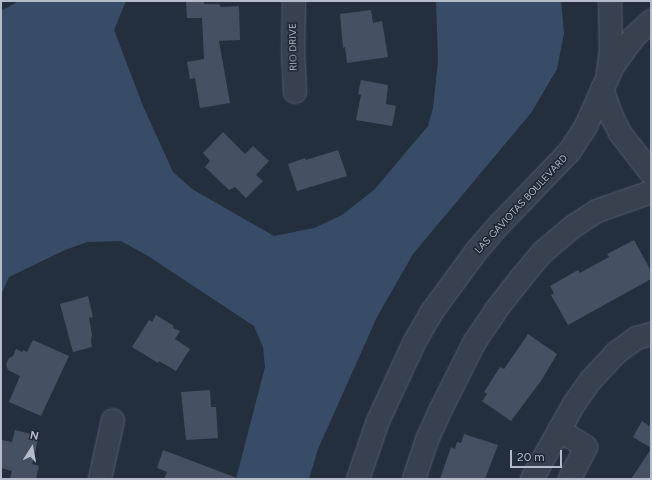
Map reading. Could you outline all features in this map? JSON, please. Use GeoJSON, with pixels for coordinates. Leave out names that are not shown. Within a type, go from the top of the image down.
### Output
{"type":"FeatureCollection","features":[{"type":"Feature","properties":{"kind":"street","name":"RIO DRIVE"},"geometry":{"type":"LineString","coordinates":[[294,1],[292,51],[295,92]]}},
{"type":"Feature","properties":{"kind":"street"},"geometry":{"type":"LineString","coordinates":[[610,1],[611,51],[604,84],[612,117],[620,132],[651,173]]}},
{"type":"Feature","properties":{"kind":"street","name":"LAS GAVIOTAS BOULEVARD"},"geometry":{"type":"LineString","coordinates":[[358,479],[378,421],[414,343],[431,313],[478,248],[570,151],[586,126],[613,66],[635,36],[651,22]]}},
{"type":"Feature","properties":{"kind":"street"},"geometry":{"type":"LineString","coordinates":[[414,479],[427,440],[474,343],[496,310],[525,273],[544,251],[574,226],[597,211],[651,192]]}},
{"type":"Feature","properties":{"kind":"street"},"geometry":{"type":"LineString","coordinates":[[532,479],[559,430],[591,380],[616,353],[637,338],[651,334]]}},
{"type":"Feature","properties":{"kind":"street"},"geometry":{"type":"LineString","coordinates":[[100,479],[113,420]]}},
{"type":"Feature","properties":{"kind":"street"},"geometry":{"type":"LineString","coordinates":[[559,430],[586,446],[570,479]]}},
{"type":"Feature","properties":{"kind":"water"},"geometry":{"type":"Polygon","coordinates":[[[19,1],[126,1],[114,30],[143,106],[173,172],[192,189],[274,236],[314,228],[342,215],[374,190],[428,126],[433,108],[438,61],[436,1],[561,1],[564,33],[557,69],[531,113],[413,254],[377,317],[318,449],[309,479],[236,479],[265,367],[263,347],[254,326],[148,256],[121,241],[87,242],[65,250],[9,277],[1,295],[1,11],[19,1]]]}},
{"type":"Feature","properties":{"kind":"building"},"geometry":{"type":"Polygon","coordinates":[[[186,1],[204,1],[204,4],[219,4],[221,7],[239,6],[240,40],[219,41],[230,103],[200,108],[195,78],[190,79],[187,62],[204,59],[202,18],[187,18],[186,1]]]}},
{"type":"Feature","properties":{"kind":"building"},"geometry":{"type":"Polygon","coordinates":[[[371,10],[373,23],[382,21],[388,57],[347,63],[345,47],[343,48],[340,14],[371,10]]]}},
{"type":"Feature","properties":{"kind":"building"},"geometry":{"type":"Polygon","coordinates":[[[361,80],[388,85],[386,104],[396,106],[392,126],[356,120],[361,95],[358,94],[361,80]]]}},
{"type":"Feature","properties":{"kind":"building"},"geometry":{"type":"Polygon","coordinates":[[[223,132],[245,154],[253,146],[269,161],[256,175],[263,181],[246,198],[235,187],[229,190],[205,167],[210,161],[203,153],[223,132]]]}},
{"type":"Feature","properties":{"kind":"building"},"geometry":{"type":"Polygon","coordinates":[[[338,150],[347,176],[297,191],[288,164],[338,150]]]}},
{"type":"Feature","properties":{"kind":"building"},"geometry":{"type":"Polygon","coordinates":[[[634,240],[651,271],[651,279],[568,325],[551,295],[554,293],[550,286],[578,270],[580,273],[609,257],[607,254],[634,240]]]}},
{"type":"Feature","properties":{"kind":"building"},"geometry":{"type":"Polygon","coordinates":[[[88,296],[93,317],[89,318],[92,335],[92,347],[73,352],[60,304],[88,296]]]}},
{"type":"Feature","properties":{"kind":"building"},"geometry":{"type":"Polygon","coordinates":[[[156,315],[174,326],[173,328],[180,331],[175,339],[190,349],[176,371],[159,361],[158,363],[132,347],[149,320],[152,322],[156,315]]]}},
{"type":"Feature","properties":{"kind":"building"},"geometry":{"type":"Polygon","coordinates":[[[528,334],[557,354],[541,381],[511,421],[482,401],[487,394],[484,392],[500,367],[504,369],[528,334]]]}},
{"type":"Feature","properties":{"kind":"building"},"geometry":{"type":"Polygon","coordinates":[[[33,340],[69,356],[41,416],[9,402],[20,376],[8,370],[6,364],[9,358],[13,356],[16,349],[22,352],[23,350],[27,352],[33,340]]]}},
{"type":"Feature","properties":{"kind":"building"},"geometry":{"type":"Polygon","coordinates":[[[210,390],[211,407],[216,407],[218,438],[186,440],[181,392],[210,390]]]}},
{"type":"Feature","properties":{"kind":"building"},"geometry":{"type":"Polygon","coordinates":[[[642,421],[651,427],[651,448],[633,437],[642,421]]]}},
{"type":"Feature","properties":{"kind":"building"},"geometry":{"type":"Polygon","coordinates":[[[15,430],[39,436],[32,464],[39,466],[36,479],[10,479],[12,471],[1,468],[1,440],[12,442],[15,430]]]}},
{"type":"Feature","properties":{"kind":"building"},"geometry":{"type":"Polygon","coordinates":[[[464,434],[498,445],[485,479],[440,479],[451,447],[455,449],[457,442],[461,443],[464,434]]]}},
{"type":"Feature","properties":{"kind":"building"},"geometry":{"type":"Polygon","coordinates":[[[651,449],[651,479],[631,479],[651,449]]]}},
{"type":"Feature","properties":{"kind":"building"},"geometry":{"type":"Polygon","coordinates":[[[163,450],[237,479],[164,479],[167,472],[157,468],[163,450]]]}}]}
